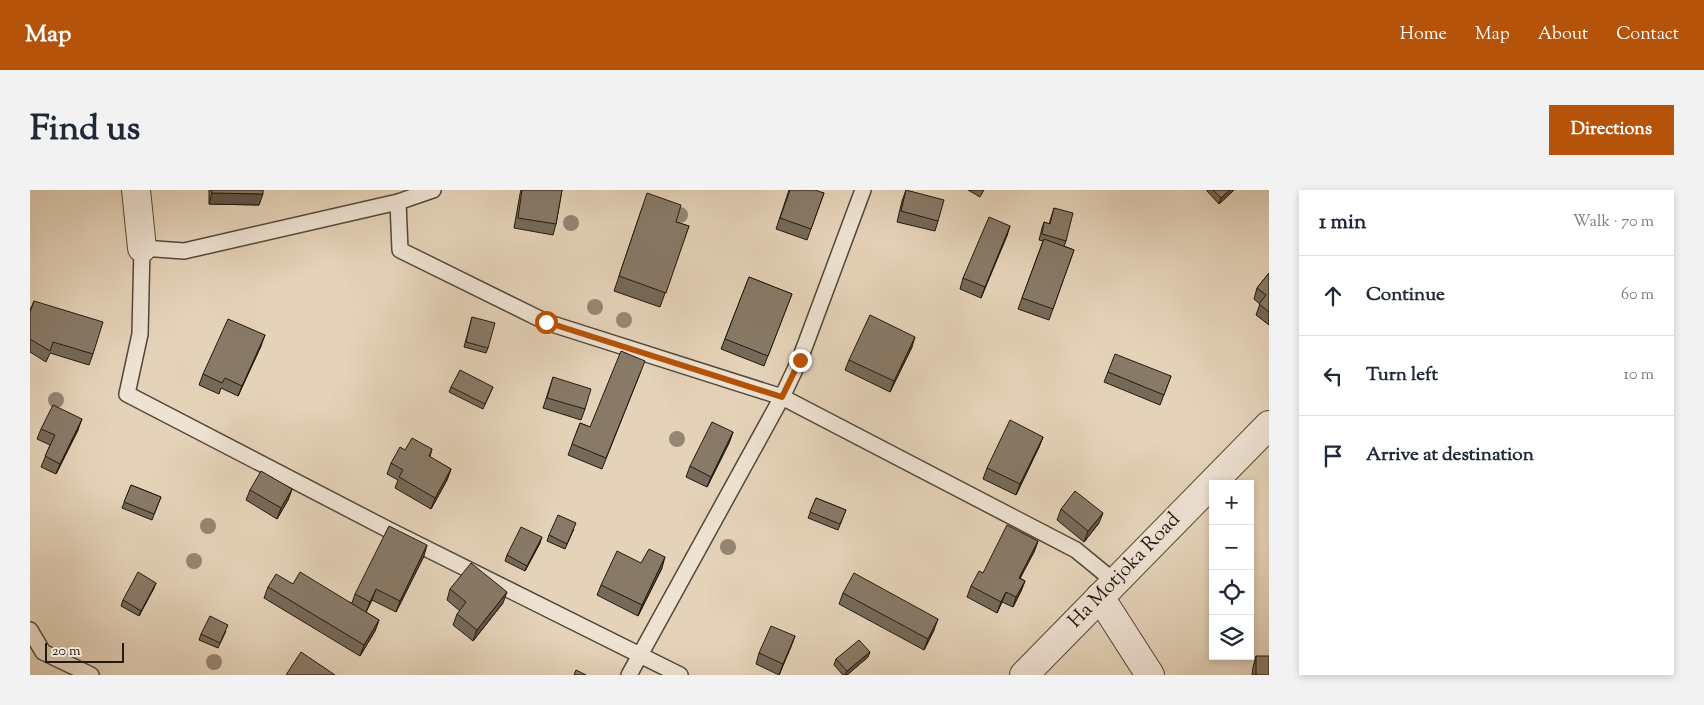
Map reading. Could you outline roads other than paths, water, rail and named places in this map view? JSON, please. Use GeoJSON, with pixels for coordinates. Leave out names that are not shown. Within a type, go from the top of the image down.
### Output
{"type":"FeatureCollection","features":[{"type":"Feature","properties":{"kind":"street"},"geometry":{"type":"LineString","coordinates":[[136,190],[142,248]]}},
{"type":"Feature","properties":{"kind":"street","name":"Ha Motjoka Road"},"geometry":{"type":"LineString","coordinates":[[1024,675],[1269,425]]}},
{"type":"Feature","properties":{"kind":"street"},"geometry":{"type":"LineString","coordinates":[[1108,590],[1150,675]]}},
{"type":"Feature","properties":{"kind":"lane"},"geometry":{"type":"LineString","coordinates":[[433,190],[398,202],[184,251],[142,248],[140,334],[127,394],[390,530],[642,654],[680,675]]}},
{"type":"Feature","properties":{"kind":"lane"},"geometry":{"type":"LineString","coordinates":[[629,675],[782,397],[800,360],[863,190]]}},
{"type":"Feature","properties":{"kind":"lane"},"geometry":{"type":"LineString","coordinates":[[398,202],[400,250],[546,322],[782,397],[1076,550],[1108,590]]}},
{"type":"Feature","properties":{"kind":"lane"},"geometry":{"type":"LineString","coordinates":[[30,630],[43,652],[91,675]]}}]}
